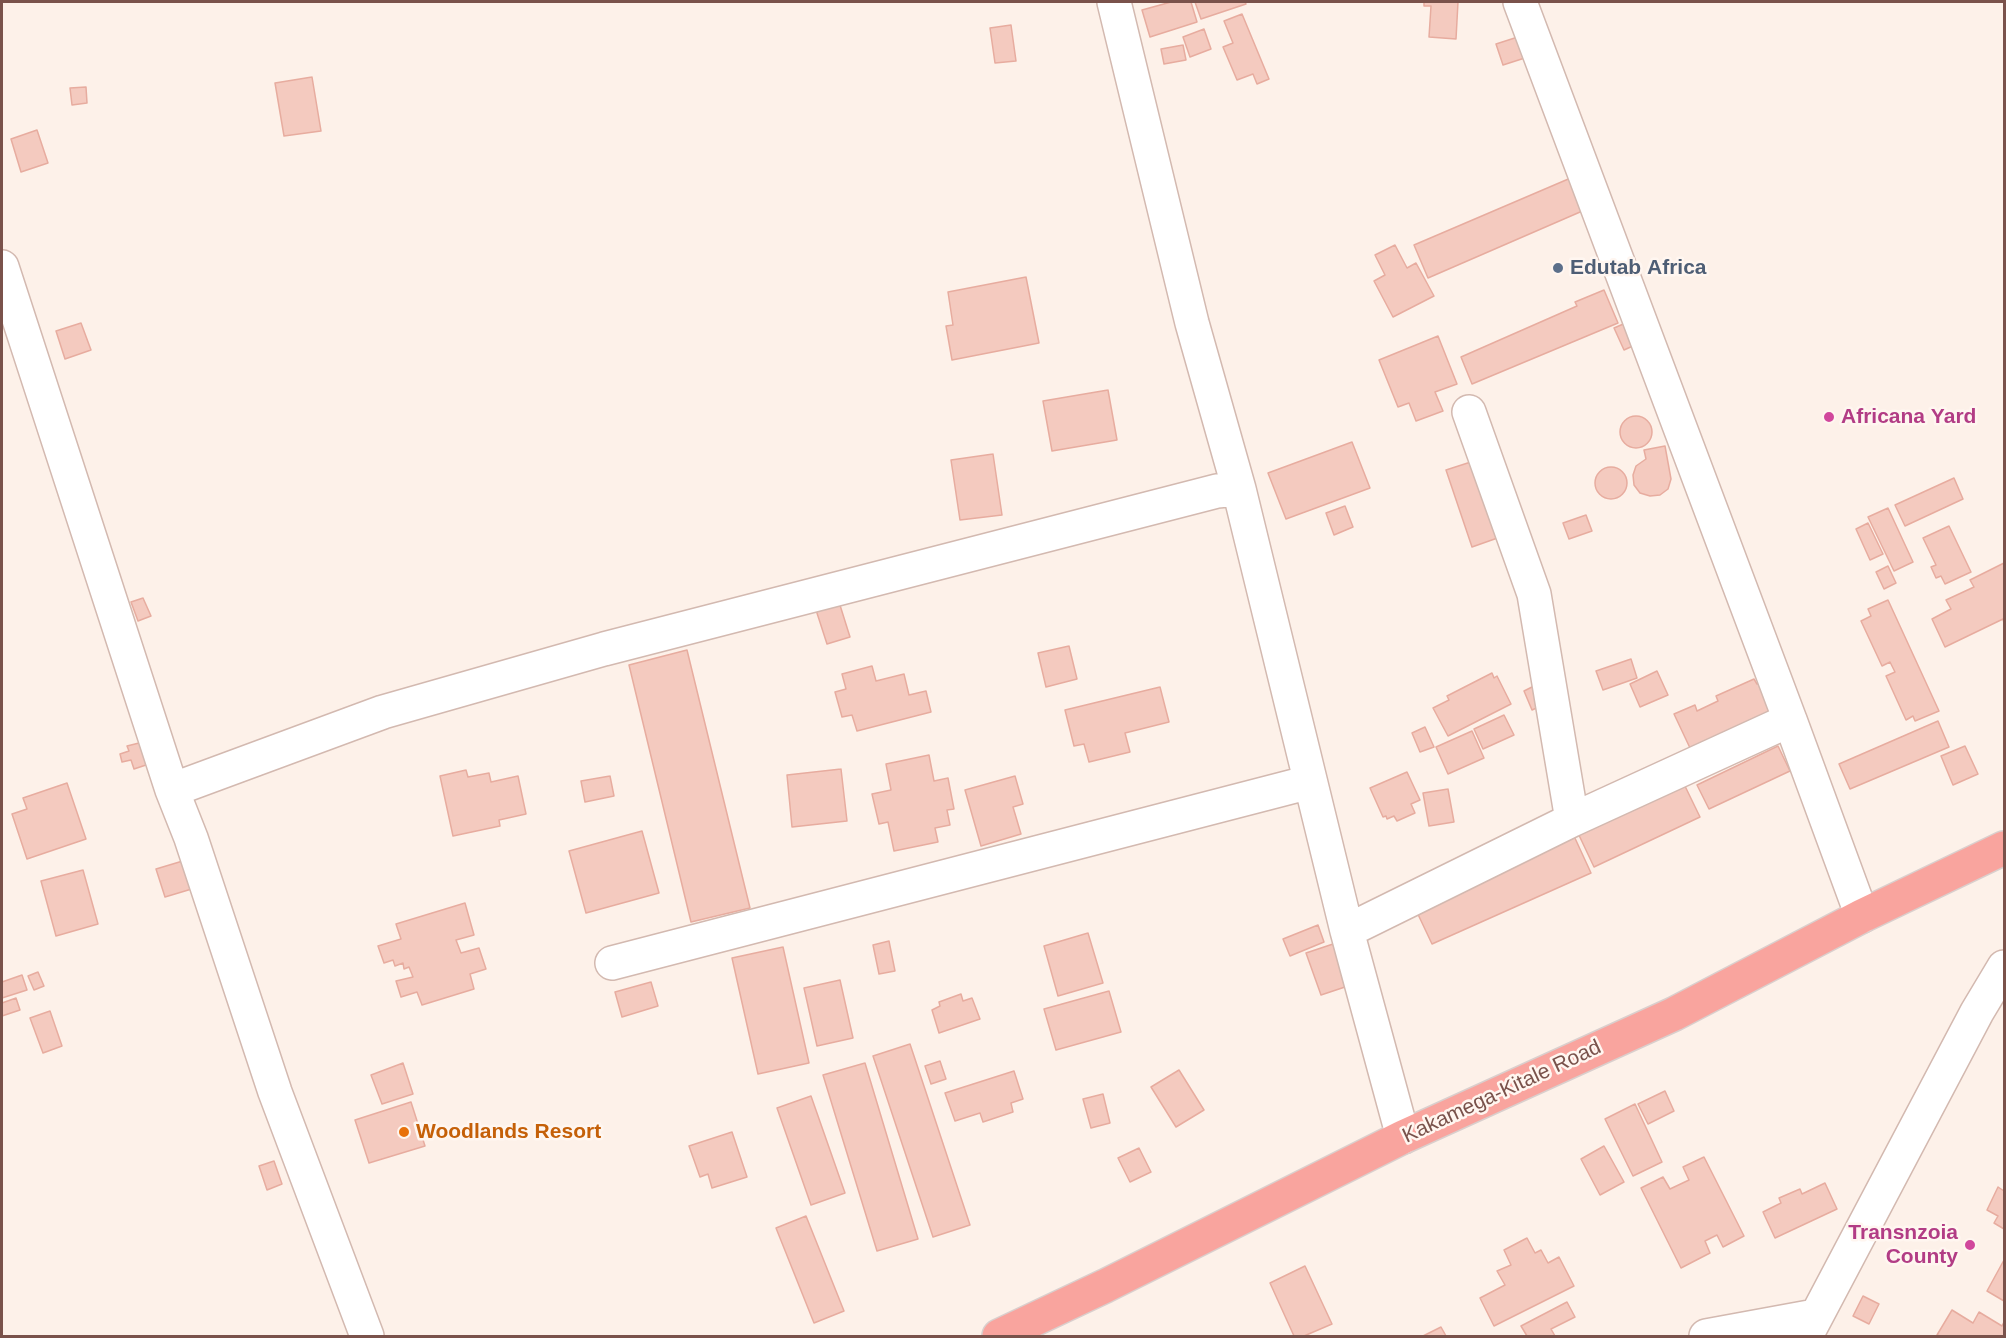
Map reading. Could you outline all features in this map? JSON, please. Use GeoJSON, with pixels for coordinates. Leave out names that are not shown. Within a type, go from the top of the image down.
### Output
{"type":"FeatureCollection","features":[{"type":"Feature","properties":{"kind":"highway","name":"Kakamega-Kitale Road"},"geometry":{"type":"LineString","coordinates":[[999,1336],[1105,1286],[1403,1137],[1674,1014],[1862,916],[2004,848]]}},
{"type":"Feature","properties":{"kind":"street"},"geometry":{"type":"LineString","coordinates":[[1114,2],[1192,322],[1239,489],[1347,931],[1403,1137]]}},
{"type":"Feature","properties":{"kind":"street"},"geometry":{"type":"LineString","coordinates":[[1520,2],[1862,916]]}},
{"type":"Feature","properties":{"kind":"street"},"geometry":{"type":"LineString","coordinates":[[2,267],[172,790],[195,849],[275,1092],[367,1336]]}},
{"type":"Feature","properties":{"kind":"street"},"geometry":{"type":"LineString","coordinates":[[1469,412],[1534,594],[1572,820]]}},
{"type":"Feature","properties":{"kind":"street"},"geometry":{"type":"LineString","coordinates":[[172,790],[383,712],[604,649],[1206,494],[1239,489]]}},
{"type":"Feature","properties":{"kind":"street"},"geometry":{"type":"LineString","coordinates":[[1347,931],[1572,820],[1790,720]]}},
{"type":"Feature","properties":{"kind":"street"},"geometry":{"type":"LineString","coordinates":[[612,963],[1310,782]]}},
{"type":"Feature","properties":{"kind":"street"},"geometry":{"type":"LineString","coordinates":[[1706,1336],[1810,1327],[1977,1012],[2004,967]]}},
{"type":"Feature","properties":{"kind":"building"},"geometry":{"type":"Polygon","coordinates":[[[1171,2],[1191,2],[1197,22],[1150,37],[1142,10],[1171,2]]]}},
{"type":"Feature","properties":{"kind":"building"},"geometry":{"type":"Polygon","coordinates":[[[1195,2],[1245,2],[1246,4],[1201,19],[1195,2]]]}},
{"type":"Feature","properties":{"kind":"building"},"geometry":{"type":"Polygon","coordinates":[[[1424,2],[1458,2],[1456,39],[1429,37],[1431,6],[1424,6],[1424,2]]]}},
{"type":"Feature","properties":{"kind":"building"},"geometry":{"type":"Polygon","coordinates":[[[1242,14],[1269,79],[1257,84],[1253,74],[1237,80],[1223,47],[1233,43],[1224,21],[1242,14]]]}},
{"type":"Feature","properties":{"kind":"building"},"geometry":{"type":"Polygon","coordinates":[[[1011,25],[1016,61],[995,63],[990,28],[1011,25]]]}},
{"type":"Feature","properties":{"kind":"building"},"geometry":{"type":"Polygon","coordinates":[[[1204,29],[1211,49],[1190,57],[1183,37],[1204,29]]]}},
{"type":"Feature","properties":{"kind":"building"},"geometry":{"type":"Polygon","coordinates":[[[1524,35],[1531,56],[1503,65],[1496,44],[1524,35]]]}},
{"type":"Feature","properties":{"kind":"building"},"geometry":{"type":"Polygon","coordinates":[[[1183,45],[1186,60],[1164,64],[1161,49],[1183,45]]]}},
{"type":"Feature","properties":{"kind":"building"},"geometry":{"type":"Polygon","coordinates":[[[312,77],[321,131],[284,136],[275,83],[312,77]]]}},
{"type":"Feature","properties":{"kind":"building"},"geometry":{"type":"Polygon","coordinates":[[[86,87],[87,103],[72,105],[70,88],[86,87]]]}},
{"type":"Feature","properties":{"kind":"building"},"geometry":{"type":"Polygon","coordinates":[[[37,130],[48,163],[21,172],[11,139],[37,130]]]}},
{"type":"Feature","properties":{"kind":"building"},"geometry":{"type":"Polygon","coordinates":[[[1573,177],[1587,209],[1428,278],[1414,245],[1573,177]]]}},
{"type":"Feature","properties":{"kind":"building"},"geometry":{"type":"Polygon","coordinates":[[[1395,245],[1407,268],[1416,263],[1434,296],[1393,317],[1374,281],[1385,275],[1375,255],[1395,245]]]}},
{"type":"Feature","properties":{"kind":"building"},"geometry":{"type":"Polygon","coordinates":[[[1026,277],[1039,343],[952,360],[946,326],[953,325],[948,292],[1026,277]]]}},
{"type":"Feature","properties":{"kind":"building"},"geometry":{"type":"Polygon","coordinates":[[[1604,290],[1618,323],[1472,384],[1461,357],[1577,306],[1575,302],[1604,290]]]}},
{"type":"Feature","properties":{"kind":"building"},"geometry":{"type":"Polygon","coordinates":[[[1635,319],[1644,341],[1624,350],[1614,328],[1635,319]]]}},
{"type":"Feature","properties":{"kind":"building"},"geometry":{"type":"Polygon","coordinates":[[[81,323],[91,350],[65,359],[56,331],[81,323]]]}},
{"type":"Feature","properties":{"kind":"building"},"geometry":{"type":"Polygon","coordinates":[[[1438,336],[1457,384],[1435,392],[1443,411],[1416,421],[1409,403],[1398,407],[1379,360],[1438,336]]]}},
{"type":"Feature","properties":{"kind":"building"},"geometry":{"type":"Polygon","coordinates":[[[1108,390],[1117,440],[1052,451],[1043,401],[1108,390]]]}},
{"type":"Feature","properties":{"kind":"building"},"geometry":{"type":"Polygon","coordinates":[[[1636,416],[1647,421],[1652,432],[1647,443],[1636,448],[1625,443],[1620,432],[1625,421],[1636,416]]]}},
{"type":"Feature","properties":{"kind":"building"},"geometry":{"type":"Polygon","coordinates":[[[1352,442],[1370,488],[1286,519],[1268,473],[1352,442]]]}},
{"type":"Feature","properties":{"kind":"building"},"geometry":{"type":"Polygon","coordinates":[[[1665,446],[1671,479],[1668,489],[1660,495],[1650,496],[1640,493],[1634,485],[1633,475],[1636,466],[1646,459],[1644,450],[1665,446]]]}},
{"type":"Feature","properties":{"kind":"building"},"geometry":{"type":"Polygon","coordinates":[[[993,454],[1002,515],[960,520],[951,460],[993,454]]]}},
{"type":"Feature","properties":{"kind":"building"},"geometry":{"type":"Polygon","coordinates":[[[1480,459],[1506,535],[1472,547],[1446,470],[1480,459]]]}},
{"type":"Feature","properties":{"kind":"building"},"geometry":{"type":"Polygon","coordinates":[[[1611,467],[1622,472],[1627,483],[1622,494],[1611,499],[1600,494],[1595,483],[1600,472],[1611,467]]]}},
{"type":"Feature","properties":{"kind":"building"},"geometry":{"type":"Polygon","coordinates":[[[1954,478],[1963,499],[1905,526],[1895,505],[1954,478]]]}},
{"type":"Feature","properties":{"kind":"building"},"geometry":{"type":"Polygon","coordinates":[[[1345,506],[1353,527],[1334,535],[1326,513],[1345,506]]]}},
{"type":"Feature","properties":{"kind":"building"},"geometry":{"type":"Polygon","coordinates":[[[1888,508],[1913,562],[1894,571],[1868,517],[1888,508]]]}},
{"type":"Feature","properties":{"kind":"building"},"geometry":{"type":"Polygon","coordinates":[[[1586,515],[1592,531],[1569,539],[1563,523],[1586,515]]]}},
{"type":"Feature","properties":{"kind":"building"},"geometry":{"type":"Polygon","coordinates":[[[1868,523],[1883,554],[1870,560],[1856,529],[1868,523]]]}},
{"type":"Feature","properties":{"kind":"building"},"geometry":{"type":"Polygon","coordinates":[[[1949,526],[1971,572],[1945,584],[1941,576],[1936,578],[1931,567],[1936,565],[1923,538],[1949,526]]]}},
{"type":"Feature","properties":{"kind":"building"},"geometry":{"type":"Polygon","coordinates":[[[2004,563],[2004,623],[2003,619],[1945,647],[1932,619],[1951,609],[1946,600],[1974,587],[1970,580],[2004,563]]]}},
{"type":"Feature","properties":{"kind":"building"},"geometry":{"type":"Polygon","coordinates":[[[1888,566],[1896,583],[1884,589],[1876,572],[1888,566]]]}},
{"type":"Feature","properties":{"kind":"building"},"geometry":{"type":"Polygon","coordinates":[[[143,598],[151,616],[138,621],[131,602],[143,598]]]}},
{"type":"Feature","properties":{"kind":"building"},"geometry":{"type":"Polygon","coordinates":[[[1888,600],[1939,711],[1915,721],[1913,716],[1906,720],[1886,676],[1895,672],[1890,662],[1882,666],[1861,621],[1871,616],[1868,609],[1888,600]]]}},
{"type":"Feature","properties":{"kind":"building"},"geometry":{"type":"Polygon","coordinates":[[[839,602],[850,637],[827,644],[816,610],[839,602]]]}},
{"type":"Feature","properties":{"kind":"building"},"geometry":{"type":"Polygon","coordinates":[[[1069,646],[1077,679],[1046,687],[1038,653],[1069,646]]]}},
{"type":"Feature","properties":{"kind":"building"},"geometry":{"type":"Polygon","coordinates":[[[687,650],[750,908],[691,922],[629,665],[687,650]]]}},
{"type":"Feature","properties":{"kind":"building"},"geometry":{"type":"Polygon","coordinates":[[[1631,659],[1637,678],[1603,690],[1596,671],[1631,659]]]}},
{"type":"Feature","properties":{"kind":"building"},"geometry":{"type":"Polygon","coordinates":[[[872,666],[876,681],[904,674],[909,695],[926,691],[931,712],[857,731],[852,715],[842,717],[835,692],[846,689],[842,674],[872,666]]]}},
{"type":"Feature","properties":{"kind":"building"},"geometry":{"type":"Polygon","coordinates":[[[1657,671],[1668,695],[1640,707],[1630,684],[1657,671]]]}},
{"type":"Feature","properties":{"kind":"building"},"geometry":{"type":"Polygon","coordinates":[[[1492,673],[1494,678],[1497,676],[1511,704],[1448,736],[1433,708],[1449,700],[1447,696],[1492,673]]]}},
{"type":"Feature","properties":{"kind":"building"},"geometry":{"type":"Polygon","coordinates":[[[1754,679],[1757,684],[1767,680],[1780,708],[1690,748],[1674,714],[1695,705],[1697,711],[1718,701],[1716,696],[1754,679]]]}},
{"type":"Feature","properties":{"kind":"building"},"geometry":{"type":"Polygon","coordinates":[[[1540,683],[1548,703],[1532,710],[1524,691],[1540,683]]]}},
{"type":"Feature","properties":{"kind":"building"},"geometry":{"type":"Polygon","coordinates":[[[1160,687],[1169,722],[1125,733],[1130,752],[1089,762],[1084,744],[1074,746],[1065,710],[1160,687]]]}},
{"type":"Feature","properties":{"kind":"building"},"geometry":{"type":"Polygon","coordinates":[[[1504,715],[1514,735],[1483,749],[1474,729],[1504,715]]]}},
{"type":"Feature","properties":{"kind":"building"},"geometry":{"type":"Polygon","coordinates":[[[1938,721],[1949,747],[1850,789],[1839,764],[1938,721]]]}},
{"type":"Feature","properties":{"kind":"building"},"geometry":{"type":"Polygon","coordinates":[[[1425,727],[1434,747],[1420,752],[1412,733],[1425,727]]]}},
{"type":"Feature","properties":{"kind":"building"},"geometry":{"type":"Polygon","coordinates":[[[1472,731],[1484,758],[1448,774],[1436,747],[1472,731]]]}},
{"type":"Feature","properties":{"kind":"building"},"geometry":{"type":"Polygon","coordinates":[[[143,742],[149,764],[134,769],[131,760],[122,762],[120,754],[129,751],[127,746],[143,742]]]}},
{"type":"Feature","properties":{"kind":"building"},"geometry":{"type":"Polygon","coordinates":[[[1778,746],[1790,771],[1709,809],[1697,785],[1778,746]]]}},
{"type":"Feature","properties":{"kind":"building"},"geometry":{"type":"Polygon","coordinates":[[[1965,746],[1978,774],[1953,785],[1941,756],[1965,746]]]}},
{"type":"Feature","properties":{"kind":"building"},"geometry":{"type":"Polygon","coordinates":[[[929,755],[934,781],[948,778],[954,809],[947,810],[950,825],[935,828],[938,842],[894,851],[888,822],[879,824],[872,794],[891,790],[886,764],[929,755]]]}},
{"type":"Feature","properties":{"kind":"building"},"geometry":{"type":"Polygon","coordinates":[[[841,769],[847,821],[792,827],[787,775],[841,769]]]}},
{"type":"Feature","properties":{"kind":"building"},"geometry":{"type":"Polygon","coordinates":[[[466,770],[468,777],[489,773],[491,782],[518,776],[526,814],[499,820],[500,826],[453,836],[440,776],[466,770]]]}},
{"type":"Feature","properties":{"kind":"building"},"geometry":{"type":"Polygon","coordinates":[[[1407,772],[1420,800],[1411,804],[1415,813],[1397,821],[1394,816],[1387,819],[1386,816],[1383,817],[1370,788],[1407,772]]]}},
{"type":"Feature","properties":{"kind":"building"},"geometry":{"type":"Polygon","coordinates":[[[610,776],[614,796],[585,802],[581,781],[610,776]]]}},
{"type":"Feature","properties":{"kind":"building"},"geometry":{"type":"Polygon","coordinates":[[[1015,776],[1023,804],[1013,807],[1021,834],[981,846],[965,790],[1015,776]]]}},
{"type":"Feature","properties":{"kind":"building"},"geometry":{"type":"Polygon","coordinates":[[[1683,782],[1700,817],[1594,867],[1577,831],[1683,782]]]}},
{"type":"Feature","properties":{"kind":"building"},"geometry":{"type":"Polygon","coordinates":[[[67,783],[86,839],[27,859],[12,814],[27,809],[23,798],[67,783]]]}},
{"type":"Feature","properties":{"kind":"building"},"geometry":{"type":"Polygon","coordinates":[[[1448,789],[1454,822],[1429,826],[1423,793],[1448,789]]]}},
{"type":"Feature","properties":{"kind":"building"},"geometry":{"type":"Polygon","coordinates":[[[642,831],[659,893],[586,913],[569,851],[642,831]]]}},
{"type":"Feature","properties":{"kind":"building"},"geometry":{"type":"Polygon","coordinates":[[[1574,836],[1591,873],[1432,944],[1415,908],[1574,836]]]}},
{"type":"Feature","properties":{"kind":"building"},"geometry":{"type":"Polygon","coordinates":[[[186,860],[195,888],[165,897],[156,869],[186,860]]]}},
{"type":"Feature","properties":{"kind":"building"},"geometry":{"type":"Polygon","coordinates":[[[83,870],[98,924],[56,936],[41,881],[83,870]]]}},
{"type":"Feature","properties":{"kind":"building"},"geometry":{"type":"Polygon","coordinates":[[[465,903],[474,935],[456,940],[461,953],[479,948],[486,969],[470,974],[474,989],[422,1005],[417,992],[401,997],[396,981],[413,977],[409,967],[404,969],[403,963],[395,966],[393,960],[384,963],[378,946],[401,939],[396,924],[465,903]]]}},
{"type":"Feature","properties":{"kind":"building"},"geometry":{"type":"Polygon","coordinates":[[[1318,925],[1324,942],[1290,956],[1283,939],[1318,925]]]}},
{"type":"Feature","properties":{"kind":"building"},"geometry":{"type":"Polygon","coordinates":[[[1088,933],[1103,983],[1058,996],[1044,946],[1088,933]]]}},
{"type":"Feature","properties":{"kind":"building"},"geometry":{"type":"Polygon","coordinates":[[[889,941],[895,971],[879,974],[873,945],[889,941]]]}},
{"type":"Feature","properties":{"kind":"building"},"geometry":{"type":"Polygon","coordinates":[[[1333,944],[1348,986],[1321,995],[1306,953],[1333,944]]]}},
{"type":"Feature","properties":{"kind":"building"},"geometry":{"type":"Polygon","coordinates":[[[783,947],[809,1063],[758,1074],[732,958],[783,947]]]}},
{"type":"Feature","properties":{"kind":"building"},"geometry":{"type":"Polygon","coordinates":[[[38,972],[44,986],[34,990],[28,976],[38,972]]]}},
{"type":"Feature","properties":{"kind":"building"},"geometry":{"type":"Polygon","coordinates":[[[22,975],[27,990],[2,998],[2,982],[22,975]]]}},
{"type":"Feature","properties":{"kind":"building"},"geometry":{"type":"Polygon","coordinates":[[[840,980],[853,1038],[817,1046],[804,988],[840,980]]]}},
{"type":"Feature","properties":{"kind":"building"},"geometry":{"type":"Polygon","coordinates":[[[651,982],[658,1006],[622,1017],[615,992],[651,982]]]}},
{"type":"Feature","properties":{"kind":"building"},"geometry":{"type":"Polygon","coordinates":[[[1109,991],[1121,1032],[1056,1050],[1044,1009],[1109,991]]]}},
{"type":"Feature","properties":{"kind":"building"},"geometry":{"type":"Polygon","coordinates":[[[961,994],[963,1001],[972,998],[980,1019],[939,1033],[932,1010],[940,1006],[939,1002],[961,994]]]}},
{"type":"Feature","properties":{"kind":"building"},"geometry":{"type":"Polygon","coordinates":[[[16,998],[20,1010],[2,1016],[2,1003],[16,998]]]}},
{"type":"Feature","properties":{"kind":"building"},"geometry":{"type":"Polygon","coordinates":[[[50,1011],[62,1046],[43,1053],[30,1018],[50,1011]]]}},
{"type":"Feature","properties":{"kind":"building"},"geometry":{"type":"Polygon","coordinates":[[[910,1044],[970,1225],[933,1237],[873,1056],[910,1044]]]}},
{"type":"Feature","properties":{"kind":"building"},"geometry":{"type":"Polygon","coordinates":[[[940,1061],[946,1079],[931,1084],[925,1066],[940,1061]]]}},
{"type":"Feature","properties":{"kind":"building"},"geometry":{"type":"Polygon","coordinates":[[[403,1063],[413,1094],[382,1104],[371,1075],[403,1063]]]}},
{"type":"Feature","properties":{"kind":"building"},"geometry":{"type":"Polygon","coordinates":[[[865,1063],[918,1239],[877,1251],[823,1075],[865,1063]]]}},
{"type":"Feature","properties":{"kind":"building"},"geometry":{"type":"Polygon","coordinates":[[[1179,1070],[1204,1110],[1176,1127],[1151,1087],[1179,1070]]]}},
{"type":"Feature","properties":{"kind":"building"},"geometry":{"type":"Polygon","coordinates":[[[1014,1071],[1023,1099],[1011,1103],[1013,1112],[983,1122],[980,1113],[955,1121],[945,1093],[1014,1071]]]}},
{"type":"Feature","properties":{"kind":"building"},"geometry":{"type":"Polygon","coordinates":[[[1665,1091],[1674,1111],[1648,1124],[1638,1104],[1665,1091]]]}},
{"type":"Feature","properties":{"kind":"building"},"geometry":{"type":"Polygon","coordinates":[[[1103,1094],[1110,1123],[1091,1128],[1083,1099],[1103,1094]]]}},
{"type":"Feature","properties":{"kind":"building"},"geometry":{"type":"Polygon","coordinates":[[[811,1096],[845,1193],[811,1205],[777,1108],[811,1096]]]}},
{"type":"Feature","properties":{"kind":"building"},"geometry":{"type":"Polygon","coordinates":[[[411,1102],[425,1146],[369,1163],[355,1120],[411,1102]]]}},
{"type":"Feature","properties":{"kind":"building"},"geometry":{"type":"Polygon","coordinates":[[[1635,1104],[1662,1162],[1633,1176],[1605,1119],[1635,1104]]]}},
{"type":"Feature","properties":{"kind":"building"},"geometry":{"type":"Polygon","coordinates":[[[732,1132],[747,1177],[712,1188],[708,1174],[700,1177],[689,1146],[732,1132]]]}},
{"type":"Feature","properties":{"kind":"building"},"geometry":{"type":"Polygon","coordinates":[[[1604,1146],[1624,1182],[1600,1195],[1581,1159],[1604,1146]]]}},
{"type":"Feature","properties":{"kind":"building"},"geometry":{"type":"Polygon","coordinates":[[[1139,1148],[1151,1172],[1130,1182],[1118,1158],[1139,1148]]]}},
{"type":"Feature","properties":{"kind":"building"},"geometry":{"type":"Polygon","coordinates":[[[1704,1157],[1744,1236],[1723,1247],[1717,1235],[1705,1241],[1710,1253],[1681,1268],[1641,1188],[1663,1177],[1670,1189],[1689,1180],[1683,1167],[1704,1157]]]}},
{"type":"Feature","properties":{"kind":"building"},"geometry":{"type":"Polygon","coordinates":[[[274,1161],[282,1184],[267,1190],[259,1166],[274,1161]]]}},
{"type":"Feature","properties":{"kind":"building"},"geometry":{"type":"Polygon","coordinates":[[[1825,1183],[1837,1209],[1775,1238],[1763,1212],[1781,1203],[1779,1198],[1800,1189],[1802,1194],[1825,1183]]]}},
{"type":"Feature","properties":{"kind":"building"},"geometry":{"type":"Polygon","coordinates":[[[1998,1187],[2004,1191],[2004,1229],[1994,1223],[1998,1216],[1987,1210],[1998,1187]]]}},
{"type":"Feature","properties":{"kind":"building"},"geometry":{"type":"Polygon","coordinates":[[[806,1216],[844,1311],[814,1323],[776,1228],[806,1216]]]}},
{"type":"Feature","properties":{"kind":"building"},"geometry":{"type":"Polygon","coordinates":[[[1527,1238],[1535,1253],[1541,1250],[1548,1263],[1559,1257],[1574,1286],[1494,1326],[1480,1298],[1505,1285],[1497,1271],[1511,1265],[1504,1250],[1527,1238]]]}},
{"type":"Feature","properties":{"kind":"building"},"geometry":{"type":"Polygon","coordinates":[[[2004,1260],[2004,1301],[1987,1291],[2004,1260]]]}},
{"type":"Feature","properties":{"kind":"building"},"geometry":{"type":"Polygon","coordinates":[[[1305,1266],[1332,1324],[1304,1336],[1294,1336],[1270,1283],[1305,1266]]]}},
{"type":"Feature","properties":{"kind":"building"},"geometry":{"type":"Polygon","coordinates":[[[1863,1296],[1879,1304],[1869,1324],[1853,1316],[1863,1296]]]}},
{"type":"Feature","properties":{"kind":"building"},"geometry":{"type":"Polygon","coordinates":[[[1567,1302],[1575,1317],[1551,1329],[1555,1336],[1527,1336],[1521,1326],[1567,1302]]]}},
{"type":"Feature","properties":{"kind":"building"},"geometry":{"type":"Polygon","coordinates":[[[1952,1310],[1973,1323],[1979,1312],[2002,1326],[2004,1322],[2004,1336],[1937,1335],[1952,1310]]]}},
{"type":"Feature","properties":{"kind":"building"},"geometry":{"type":"Polygon","coordinates":[[[1441,1327],[1446,1336],[1423,1336],[1441,1327]]]}},
{"type":"Feature","properties":{"kind":"place","name":"Edutab Africa"},"geometry":{"type":"Point","coordinates":[1558,268]}},
{"type":"Feature","properties":{"kind":"place","name":"Africana Yard"},"geometry":{"type":"Point","coordinates":[1829,417]}},
{"type":"Feature","properties":{"kind":"place","name":"Woodlands Resort"},"geometry":{"type":"Point","coordinates":[404,1132]}},
{"type":"Feature","properties":{"kind":"place","name":"Transnzoia County"},"geometry":{"type":"Point","coordinates":[1970,1245]}}]}
